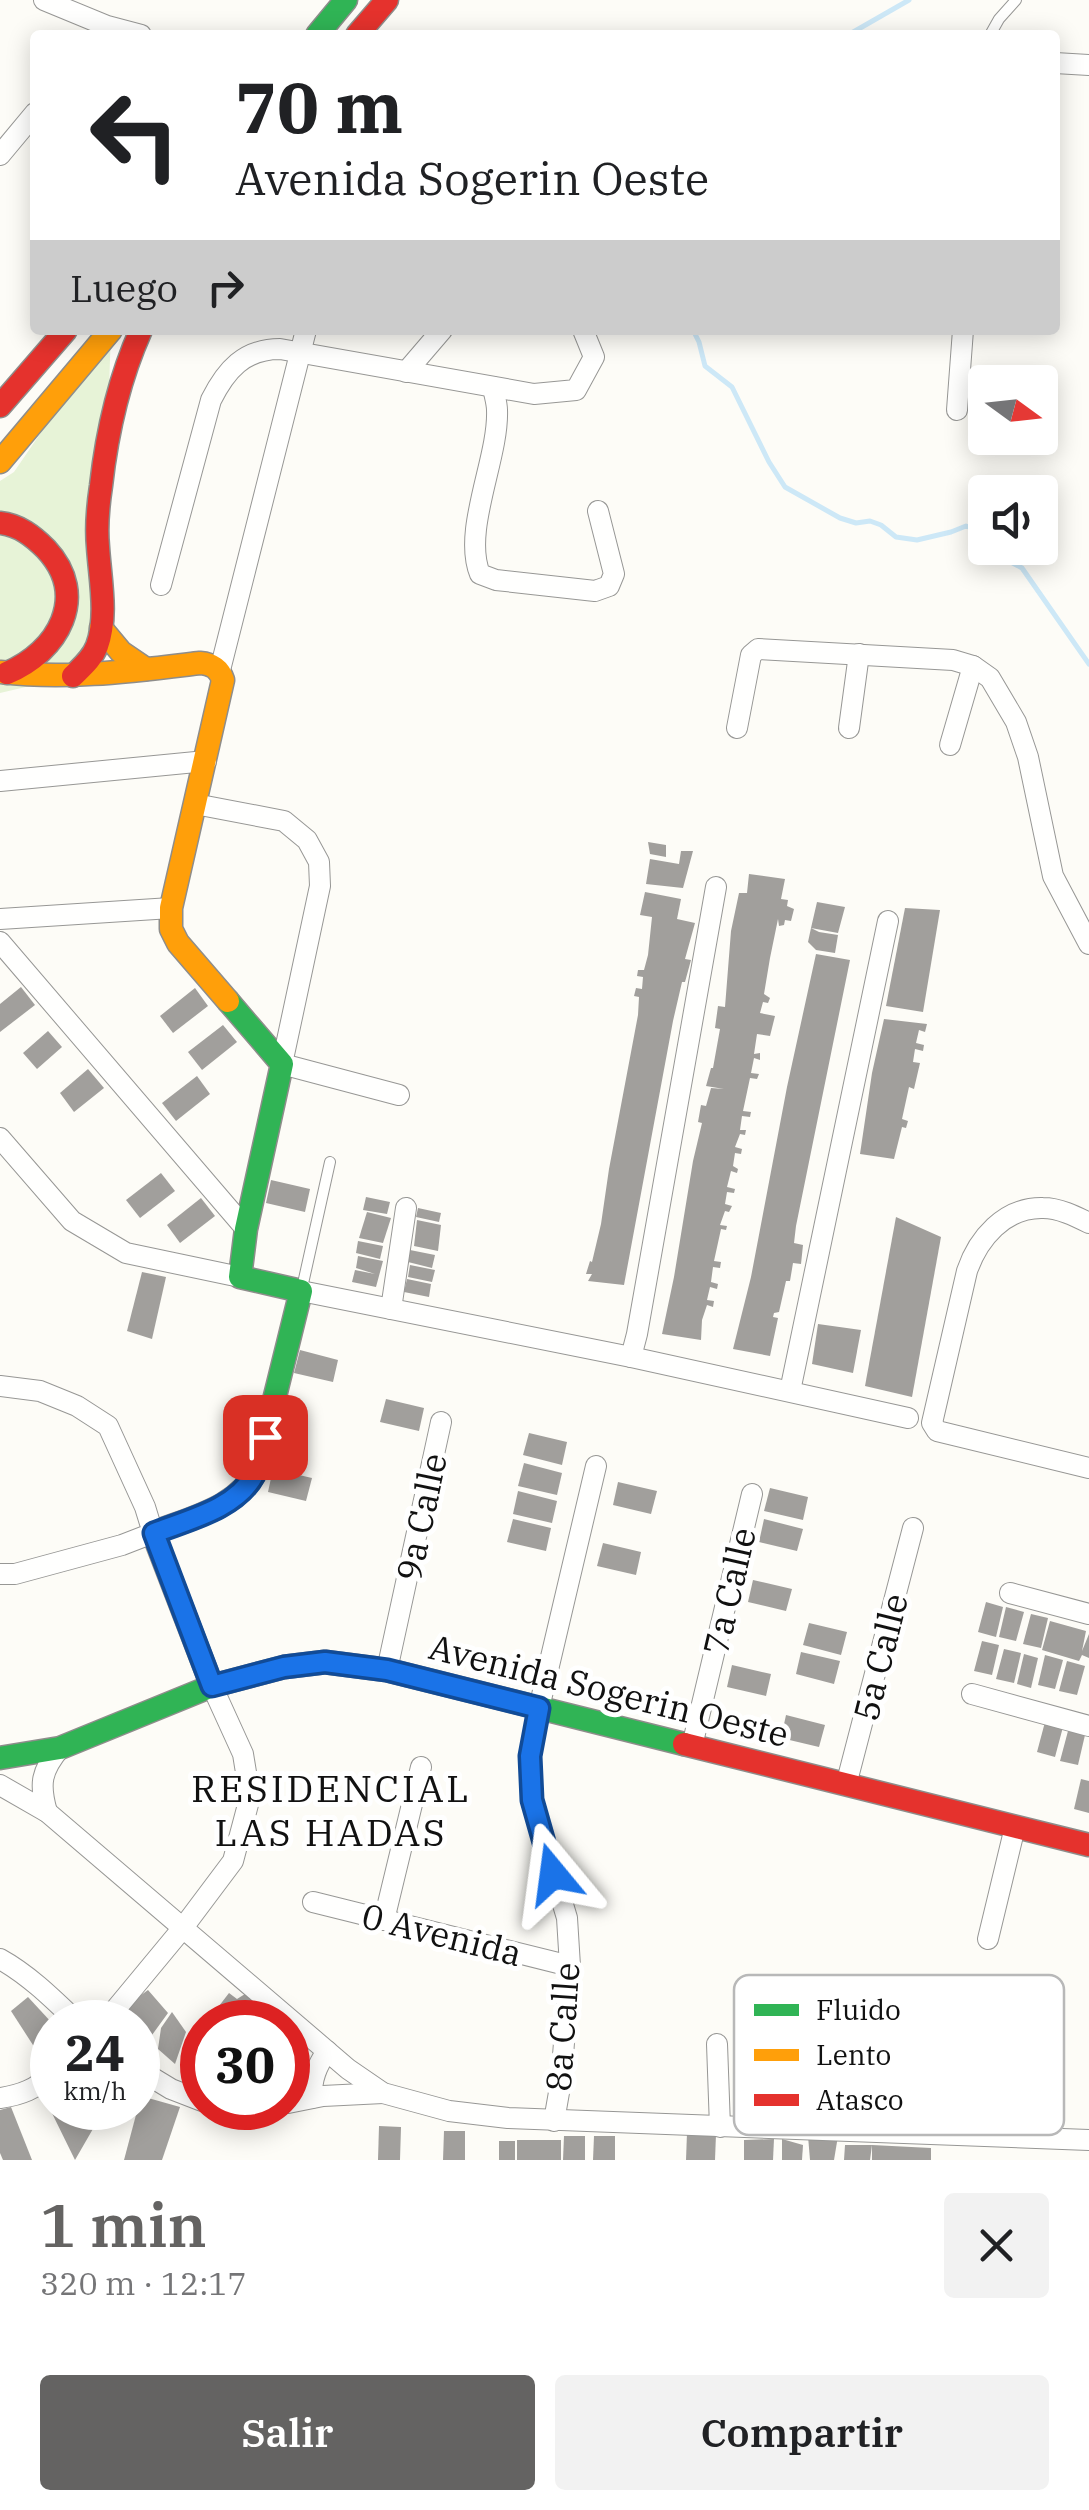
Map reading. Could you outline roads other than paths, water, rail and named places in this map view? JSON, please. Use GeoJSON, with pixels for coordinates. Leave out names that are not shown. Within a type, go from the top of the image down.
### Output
{"type":"FeatureCollection","features":[{"type":"Feature","properties":{"kind":"main road"},"geometry":{"type":"LineString","coordinates":[[321,30],[346,0]]}},
{"type":"Feature","properties":{"kind":"main road"},"geometry":{"type":"LineString","coordinates":[[362,30],[387,0]]}},
{"type":"Feature","properties":{"kind":"main road"},"geometry":{"type":"LineString","coordinates":[[0,381],[51,335]]}},
{"type":"Feature","properties":{"kind":"main road"},"geometry":{"type":"LineString","coordinates":[[0,406],[62,335]]}},
{"type":"Feature","properties":{"kind":"main road"},"geometry":{"type":"LineString","coordinates":[[0,462],[107,335]]}},
{"type":"Feature","properties":{"kind":"main road"},"geometry":{"type":"LineString","coordinates":[[73,676],[97,647],[101,628],[97,532],[100,495],[112,418],[138,335]]}},
{"type":"Feature","properties":{"kind":"main road"},"geometry":{"type":"LineString","coordinates":[[0,523],[10,523],[38,540],[61,567],[68,593],[63,620],[50,644],[2,684]]}},
{"type":"Feature","properties":{"kind":"main road"},"geometry":{"type":"LineString","coordinates":[[101,628],[128,660],[146,669]]}},
{"type":"Feature","properties":{"kind":"main road"},"geometry":{"type":"LineString","coordinates":[[2,684],[31,676],[73,676],[200,663],[212,664],[220,670],[223,680],[171,908],[171,929],[178,943],[282,1064],[246,1229],[240,1277],[301,1292],[256,1473],[239,1496],[154,1533],[212,1686]]}},
{"type":"Feature","properties":{"kind":"main road","name":"Avenida Sogerin Oeste"},"geometry":{"type":"LineString","coordinates":[[0,1758],[60,1748],[212,1686],[284,1667],[325,1662],[387,1670],[1089,1846]]}},
{"type":"Feature","properties":{"kind":"street"},"geometry":{"type":"LineString","coordinates":[[44,0],[103,30]]}},
{"type":"Feature","properties":{"kind":"street"},"geometry":{"type":"LineString","coordinates":[[1060,63],[1089,65]]}},
{"type":"Feature","properties":{"kind":"street"},"geometry":{"type":"LineString","coordinates":[[0,155],[30,119]]}},
{"type":"Feature","properties":{"kind":"street"},"geometry":{"type":"LineString","coordinates":[[220,670],[305,335]]}},
{"type":"Feature","properties":{"kind":"street"},"geometry":{"type":"LineString","coordinates":[[406,372],[438,335]]}},
{"type":"Feature","properties":{"kind":"street"},"geometry":{"type":"LineString","coordinates":[[161,586],[210,400],[221,380],[248,356],[261,349],[280,349],[534,394],[576,390],[594,358],[585,335]]}},
{"type":"Feature","properties":{"kind":"street"},"geometry":{"type":"LineString","coordinates":[[957,410],[963,335]]}},
{"type":"Feature","properties":{"kind":"street"},"geometry":{"type":"LineString","coordinates":[[493,387],[497,411],[475,562],[480,574],[496,580],[595,591],[608,586],[614,574],[598,510]]}},
{"type":"Feature","properties":{"kind":"street"},"geometry":{"type":"LineString","coordinates":[[737,728],[750,655],[758,649],[953,660],[973,666],[990,678],[1016,722],[1028,757],[1052,876],[1089,944]]}},
{"type":"Feature","properties":{"kind":"street"},"geometry":{"type":"LineString","coordinates":[[849,728],[859,654]]}},
{"type":"Feature","properties":{"kind":"street"},"geometry":{"type":"LineString","coordinates":[[950,745],[973,666]]}},
{"type":"Feature","properties":{"kind":"street"},"geometry":{"type":"LineString","coordinates":[[0,781],[206,760]]}},
{"type":"Feature","properties":{"kind":"street"},"geometry":{"type":"LineString","coordinates":[[195,804],[284,821],[307,840],[319,862],[320,886],[282,1064],[399,1094]]}},
{"type":"Feature","properties":{"kind":"street"},"geometry":{"type":"LineString","coordinates":[[631,1357],[716,886]]}},
{"type":"Feature","properties":{"kind":"street"},"geometry":{"type":"LineString","coordinates":[[0,919],[171,908]]}},
{"type":"Feature","properties":{"kind":"street"},"geometry":{"type":"LineString","coordinates":[[790,1391],[888,922]]}},
{"type":"Feature","properties":{"kind":"street"},"geometry":{"type":"LineString","coordinates":[[0,942],[246,1229]]}},
{"type":"Feature","properties":{"kind":"street"},"geometry":{"type":"LineString","coordinates":[[0,1138],[72,1220],[126,1253],[240,1277]]}},
{"type":"Feature","properties":{"kind":"street"},"geometry":{"type":"LineString","coordinates":[[391,1309],[406,1208]]}},
{"type":"Feature","properties":{"kind":"street"},"geometry":{"type":"LineString","coordinates":[[1089,1223],[1043,1208],[1021,1212],[992,1227],[974,1250],[967,1271],[932,1423],[937,1431],[1089,1468]]}},
{"type":"Feature","properties":{"kind":"street"},"geometry":{"type":"LineString","coordinates":[[301,1292],[631,1357],[908,1418]]}},
{"type":"Feature","properties":{"kind":"street"},"geometry":{"type":"LineString","coordinates":[[0,1386],[40,1390],[108,1426],[154,1533],[122,1546],[15,1574],[0,1574]]}},
{"type":"Feature","properties":{"kind":"street","name":"9a Calle"},"geometry":{"type":"LineString","coordinates":[[387,1670],[440,1422]]}},
{"type":"Feature","properties":{"kind":"street","name":"8a Calle"},"geometry":{"type":"LineString","coordinates":[[554,2121],[570,1966],[567,1918],[532,1800],[530,1756],[596,1466]]}},
{"type":"Feature","properties":{"kind":"street","name":"7a Calle"},"geometry":{"type":"LineString","coordinates":[[692,1746],[752,1494]]}},
{"type":"Feature","properties":{"kind":"street","name":"5a Calle"},"geometry":{"type":"LineString","coordinates":[[846,1785],[913,1528]]}},
{"type":"Feature","properties":{"kind":"street"},"geometry":{"type":"LineString","coordinates":[[1010,1593],[1089,1614]]}},
{"type":"Feature","properties":{"kind":"street"},"geometry":{"type":"LineString","coordinates":[[123,2000],[233,1861],[250,1797],[243,1754],[212,1686]]}},
{"type":"Feature","properties":{"kind":"street"},"geometry":{"type":"LineString","coordinates":[[972,1694],[1089,1726]]}},
{"type":"Feature","properties":{"kind":"street"},"geometry":{"type":"LineString","coordinates":[[47,1812],[42,1780],[48,1763],[60,1748]]}},
{"type":"Feature","properties":{"kind":"street"},"geometry":{"type":"LineString","coordinates":[[384,1920],[421,1766]]}},
{"type":"Feature","properties":{"kind":"street"},"geometry":{"type":"LineString","coordinates":[[0,1785],[47,1812],[348,2069],[383,2093]]}},
{"type":"Feature","properties":{"kind":"street"},"geometry":{"type":"LineString","coordinates":[[988,1939],[1015,1827]]}},
{"type":"Feature","properties":{"kind":"street","name":"0 Avenida"},"geometry":{"type":"LineString","coordinates":[[313,1902],[570,1966]]}},
{"type":"Feature","properties":{"kind":"street"},"geometry":{"type":"LineString","coordinates":[[0,1959],[53,2000]]}},
{"type":"Feature","properties":{"kind":"street"},"geometry":{"type":"LineString","coordinates":[[717,2044],[720,2127]]}},
{"type":"Feature","properties":{"kind":"street"},"geometry":{"type":"LineString","coordinates":[[327,2051],[316,2067],[312,2098],[383,2093],[449,2110],[554,2121],[734,2127]]}},
{"type":"Feature","properties":{"kind":"street"},"geometry":{"type":"LineString","coordinates":[[0,2098],[30,2090]]}},
{"type":"Feature","properties":{"kind":"street"},"geometry":{"type":"LineString","coordinates":[[947,2135],[1089,2140]]}},
{"type":"Feature","properties":{"kind":"lane"},"geometry":{"type":"LineString","coordinates":[[993,30],[1016,0]]}},
{"type":"Feature","properties":{"kind":"lane"},"geometry":{"type":"LineString","coordinates":[[301,1292],[330,1162]]}},
{"type":"Feature","properties":{"kind":"waterway"},"geometry":{"type":"LineString","coordinates":[[857,30],[909,0]]}},
{"type":"Feature","properties":{"kind":"waterway"},"geometry":{"type":"LineString","coordinates":[[696,335],[705,366],[732,387],[785,487],[840,518],[856,523],[870,521],[896,537],[917,540],[968,527]]}},
{"type":"Feature","properties":{"kind":"waterway"},"geometry":{"type":"LineString","coordinates":[[1016,565],[1089,664]]}},
{"type":"Feature","properties":{"kind":"district","name":"RESIDENCIAL LAS HADAS"},"geometry":{"type":"Point","coordinates":[331,1809]}}]}
